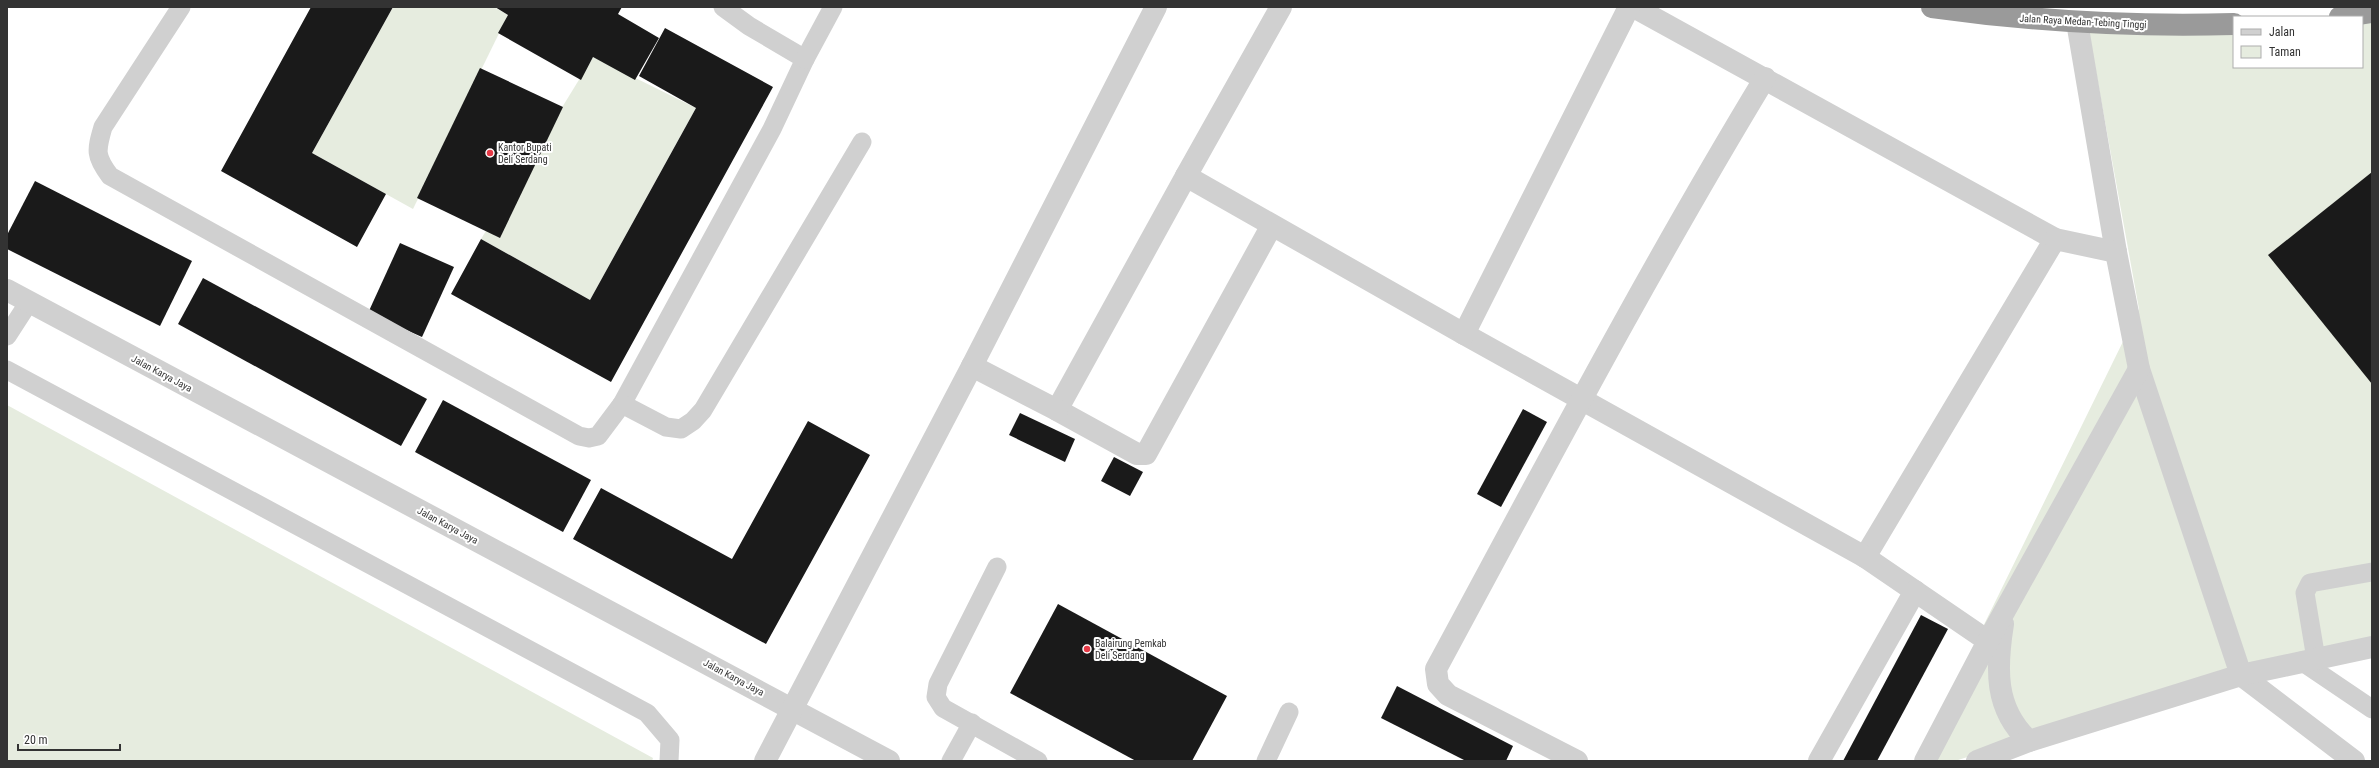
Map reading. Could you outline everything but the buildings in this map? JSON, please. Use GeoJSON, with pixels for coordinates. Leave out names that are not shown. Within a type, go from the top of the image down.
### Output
{"type":"FeatureCollection","features":[{"type":"Feature","properties":{"kind":"highway","name":"Jalan Raya Medan-Tebing Tinggi"},"geometry":{"type":"LineString","coordinates":[[1932,7],[2001,17],[2076,22],[2167,26],[2233,24]]}},
{"type":"Feature","properties":{"kind":"highway"},"geometry":{"type":"LineString","coordinates":[[2346,16],[2372,12]]}},
{"type":"Feature","properties":{"kind":"street"},"geometry":{"type":"LineString","coordinates":[[765,761],[972,366],[1156,7]]}},
{"type":"Feature","properties":{"kind":"street"},"geometry":{"type":"LineString","coordinates":[[1057,410],[1281,7]]}},
{"type":"Feature","properties":{"kind":"street"},"geometry":{"type":"LineString","coordinates":[[1464,334],[1629,7]]}},
{"type":"Feature","properties":{"kind":"street"},"geometry":{"type":"LineString","coordinates":[[1634,7],[2055,239],[2116,252]]}},
{"type":"Feature","properties":{"kind":"street"},"geometry":{"type":"LineString","coordinates":[[2076,22],[2116,252],[2139,369],[2241,675],[2354,761]]}},
{"type":"Feature","properties":{"kind":"street"},"geometry":{"type":"LineString","coordinates":[[1577,761],[1448,695],[1438,684],[1436,669],[1582,399],[1714,162],[1765,78]]}},
{"type":"Feature","properties":{"kind":"street"},"geometry":{"type":"LineString","coordinates":[[1186,176],[1464,334],[1865,557],[1988,641]]}},
{"type":"Feature","properties":{"kind":"street"},"geometry":{"type":"LineString","coordinates":[[972,366],[1057,410],[1136,454],[1146,454],[1272,225]]}},
{"type":"Feature","properties":{"kind":"street"},"geometry":{"type":"LineString","coordinates":[[1865,557],[2055,239]]}},
{"type":"Feature","properties":{"kind":"street","name":"Jalan Karya Jaya"},"geometry":{"type":"LineString","coordinates":[[7,290],[794,708],[889,761]]}},
{"type":"Feature","properties":{"kind":"street"},"geometry":{"type":"LineString","coordinates":[[1925,761],[1988,641],[2139,369]]}},
{"type":"Feature","properties":{"kind":"street"},"geometry":{"type":"LineString","coordinates":[[1819,761],[1915,591]]}},
{"type":"Feature","properties":{"kind":"street"},"geometry":{"type":"LineString","coordinates":[[2005,612],[1998,659],[2002,695],[2009,718],[2018,731],[2029,741]]}},
{"type":"Feature","properties":{"kind":"street"},"geometry":{"type":"LineString","coordinates":[[1977,761],[2029,741],[2241,675],[2372,646]]}},
{"type":"Feature","properties":{"kind":"lane"},"geometry":{"type":"LineString","coordinates":[[181,7],[103,127],[97,150],[100,162],[110,176],[579,436],[589,438],[598,436],[622,404],[772,129],[805,59],[833,7]]}},
{"type":"Feature","properties":{"kind":"lane"},"geometry":{"type":"LineString","coordinates":[[724,7],[749,26],[805,59]]}},
{"type":"Feature","properties":{"kind":"lane"},"geometry":{"type":"LineString","coordinates":[[622,404],[666,427],[681,429],[694,421],[703,410],[862,142]]}},
{"type":"Feature","properties":{"kind":"lane"},"geometry":{"type":"LineString","coordinates":[[7,336],[29,302]]}},
{"type":"Feature","properties":{"kind":"lane"},"geometry":{"type":"LineString","coordinates":[[7,370],[647,714],[670,740],[669,761]]}},
{"type":"Feature","properties":{"kind":"lane"},"geometry":{"type":"LineString","coordinates":[[997,567],[938,684],[936,696],[943,708],[1038,761]]}},
{"type":"Feature","properties":{"kind":"lane"},"geometry":{"type":"LineString","coordinates":[[2372,572],[2310,583],[2306,588],[2305,593],[2309,660],[2372,709]]}},
{"type":"Feature","properties":{"kind":"lane"},"geometry":{"type":"LineString","coordinates":[[1266,761],[1289,712]]}},
{"type":"Feature","properties":{"kind":"lane"},"geometry":{"type":"LineString","coordinates":[[951,761],[972,723]]}},
{"type":"Feature","properties":{"kind":"green space"},"geometry":{"type":"Polygon","coordinates":[[[393,7],[494,7],[508,15],[413,209],[312,153],[393,7]]]}},
{"type":"Feature","properties":{"kind":"green space"},"geometry":{"type":"Polygon","coordinates":[[[2372,17],[2372,643],[2250,666],[1955,761],[1917,761],[2139,309],[2089,33],[2233,30],[2233,68],[2363,68],[2363,19],[2372,17]]]}},
{"type":"Feature","properties":{"kind":"green space"},"geometry":{"type":"Polygon","coordinates":[[[593,57],[696,108],[590,300],[481,239],[593,57]]]}},
{"type":"Feature","properties":{"kind":"green space"},"geometry":{"type":"Polygon","coordinates":[[[7,405],[653,758],[652,761],[7,761],[7,405]]]}},
{"type":"Feature","properties":{"kind":"place","name":"Kantor Bupati Deli Serdang"},"geometry":{"type":"Point","coordinates":[490,153]}},
{"type":"Feature","properties":{"kind":"place","name":"Balairung Pemkab Deli Serdang"},"geometry":{"type":"Point","coordinates":[1087,649]}}]}
